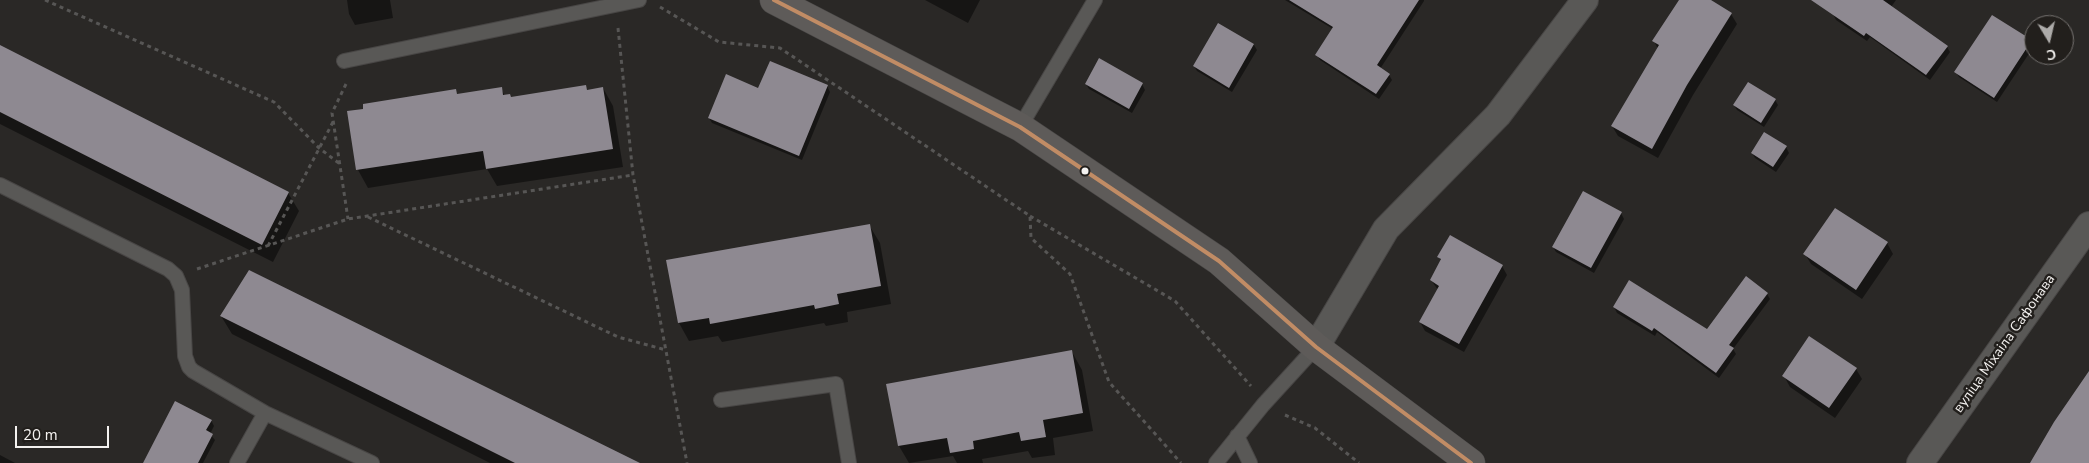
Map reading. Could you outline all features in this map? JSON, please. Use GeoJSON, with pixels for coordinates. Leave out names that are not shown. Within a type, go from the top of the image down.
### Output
{"type":"FeatureCollection","features":[{"type":"Feature","properties":{"kind":"street"},"geometry":{"type":"LineString","coordinates":[[774,0],[1020,127],[1219,260],[1316,347],[1471,463]]}},
{"type":"Feature","properties":{"kind":"street"},"geometry":{"type":"LineString","coordinates":[[1316,347],[1386,229],[1498,115],[1586,0]]}},
{"type":"Feature","properties":{"kind":"street","name":"вуліца Міхаіла Сафонава"},"geometry":{"type":"LineString","coordinates":[[1920,463],[2089,225]]}},
{"type":"Feature","properties":{"kind":"lane"},"geometry":{"type":"LineString","coordinates":[[344,61],[639,0]]}},
{"type":"Feature","properties":{"kind":"lane"},"geometry":{"type":"LineString","coordinates":[[1020,127],[1095,0]]}},
{"type":"Feature","properties":{"kind":"lane"},"geometry":{"type":"LineString","coordinates":[[0,185],[168,269],[176,276],[182,290],[185,356],[188,367],[265,413],[372,463]]}},
{"type":"Feature","properties":{"kind":"lane"},"geometry":{"type":"LineString","coordinates":[[1216,463],[1263,405],[1316,347]]}},
{"type":"Feature","properties":{"kind":"lane"},"geometry":{"type":"LineString","coordinates":[[721,400],[836,384],[849,463]]}},
{"type":"Feature","properties":{"kind":"lane"},"geometry":{"type":"LineString","coordinates":[[237,463],[265,413]]}},
{"type":"Feature","properties":{"kind":"lane"},"geometry":{"type":"LineString","coordinates":[[1237,436],[1250,463]]}},
{"type":"Feature","properties":{"kind":"path"},"geometry":{"type":"LineString","coordinates":[[45,0],[274,102],[319,148],[340,164]]}},
{"type":"Feature","properties":{"kind":"path"},"geometry":{"type":"LineString","coordinates":[[616,4],[633,175],[687,463]]}},
{"type":"Feature","properties":{"kind":"path"},"geometry":{"type":"LineString","coordinates":[[657,5],[720,42],[780,48],[1030,216],[1175,300],[1243,376],[1263,405],[1315,428],[1359,463]]}},
{"type":"Feature","properties":{"kind":"path"},"geometry":{"type":"LineString","coordinates":[[348,219],[332,113],[360,58]]}},
{"type":"Feature","properties":{"kind":"path"},"geometry":{"type":"LineString","coordinates":[[268,246],[334,122]]}},
{"type":"Feature","properties":{"kind":"path"},"geometry":{"type":"LineString","coordinates":[[176,276],[348,219],[633,175]]}},
{"type":"Feature","properties":{"kind":"path"},"geometry":{"type":"LineString","coordinates":[[367,216],[618,337],[666,350]]}},
{"type":"Feature","properties":{"kind":"path"},"geometry":{"type":"LineString","coordinates":[[1030,216],[1031,238],[1070,274],[1109,382],[1181,463]]}},
{"type":"Feature","properties":{"kind":"building"},"geometry":{"type":"Polygon","coordinates":[[[1289,0],[1419,0],[1377,65],[1390,74],[1376,94],[1315,55],[1333,27],[1289,0]]]}},
{"type":"Feature","properties":{"kind":"building"},"geometry":{"type":"Polygon","coordinates":[[[1679,0],[1711,0],[1732,13],[1687,85],[1652,149],[1611,126],[1659,45],[1652,41],[1679,0]]]}},
{"type":"Feature","properties":{"kind":"building"},"geometry":{"type":"Polygon","coordinates":[[[1811,0],[1883,0],[1948,46],[1926,75],[1866,33],[1864,36],[1811,0]]]}},
{"type":"Feature","properties":{"kind":"building"},"geometry":{"type":"Polygon","coordinates":[[[1992,15],[2024,35],[2024,52],[1994,98],[1954,72],[1992,15]]]}},
{"type":"Feature","properties":{"kind":"building"},"geometry":{"type":"Polygon","coordinates":[[[1218,23],[1254,44],[1229,88],[1193,66],[1218,23]]]}},
{"type":"Feature","properties":{"kind":"building"},"geometry":{"type":"Polygon","coordinates":[[[0,45],[289,192],[262,245],[0,112],[0,45]]]}},
{"type":"Feature","properties":{"kind":"building"},"geometry":{"type":"Polygon","coordinates":[[[1099,58],[1143,83],[1129,109],[1085,84],[1099,58]]]}},
{"type":"Feature","properties":{"kind":"building"},"geometry":{"type":"Polygon","coordinates":[[[770,61],[828,85],[799,156],[708,118],[726,74],[758,88],[770,61]]]}},
{"type":"Feature","properties":{"kind":"building"},"geometry":{"type":"Polygon","coordinates":[[[1748,82],[1776,99],[1761,123],[1733,105],[1748,82]]]}},
{"type":"Feature","properties":{"kind":"building"},"geometry":{"type":"Polygon","coordinates":[[[586,85],[587,90],[603,87],[613,149],[486,169],[483,151],[356,170],[347,111],[363,109],[363,104],[456,89],[457,94],[502,87],[503,95],[510,94],[511,97],[586,85]]]}},
{"type":"Feature","properties":{"kind":"building"},"geometry":{"type":"Polygon","coordinates":[[[1764,132],[1787,146],[1773,167],[1751,153],[1764,132]]]}},
{"type":"Feature","properties":{"kind":"building"},"geometry":{"type":"Polygon","coordinates":[[[1583,191],[1622,212],[1591,268],[1552,247],[1583,191]]]}},
{"type":"Feature","properties":{"kind":"building"},"geometry":{"type":"Polygon","coordinates":[[[1835,208],[1888,242],[1856,290],[1803,254],[1835,208]]]}},
{"type":"Feature","properties":{"kind":"building"},"geometry":{"type":"Polygon","coordinates":[[[870,224],[881,286],[837,294],[839,304],[815,309],[814,305],[710,324],[709,318],[678,323],[666,260],[870,224]]]}},
{"type":"Feature","properties":{"kind":"building"},"geometry":{"type":"Polygon","coordinates":[[[1450,235],[1503,265],[1459,344],[1419,322],[1439,286],[1430,280],[1441,259],[1437,257],[1450,235]]]}},
{"type":"Feature","properties":{"kind":"building"},"geometry":{"type":"Polygon","coordinates":[[[249,270],[640,463],[515,463],[220,316],[249,270]]]}},
{"type":"Feature","properties":{"kind":"building"},"geometry":{"type":"Polygon","coordinates":[[[1746,276],[1768,293],[1729,345],[1734,348],[1716,373],[1654,328],[1652,331],[1613,307],[1629,280],[1707,329],[1746,276]]]}},
{"type":"Feature","properties":{"kind":"building"},"geometry":{"type":"Polygon","coordinates":[[[1809,336],[1857,368],[1829,408],[1782,376],[1809,336]]]}},
{"type":"Feature","properties":{"kind":"building"},"geometry":{"type":"Polygon","coordinates":[[[1072,350],[1083,413],[1043,420],[1046,437],[1021,441],[1019,432],[973,441],[974,449],[950,453],[947,438],[898,446],[886,384],[1072,350]]]}},
{"type":"Feature","properties":{"kind":"building"},"geometry":{"type":"Polygon","coordinates":[[[2089,371],[2089,463],[2030,463],[2054,422],[2089,371]]]}},
{"type":"Feature","properties":{"kind":"building"},"geometry":{"type":"Polygon","coordinates":[[[175,401],[212,420],[206,430],[213,434],[198,463],[143,463],[175,401]]]}},
{"type":"Feature","properties":{"kind":"transit line"},"geometry":{"type":"LineString","coordinates":[[774,0],[1020,127],[1219,261],[1316,347],[1471,463]]}}]}
